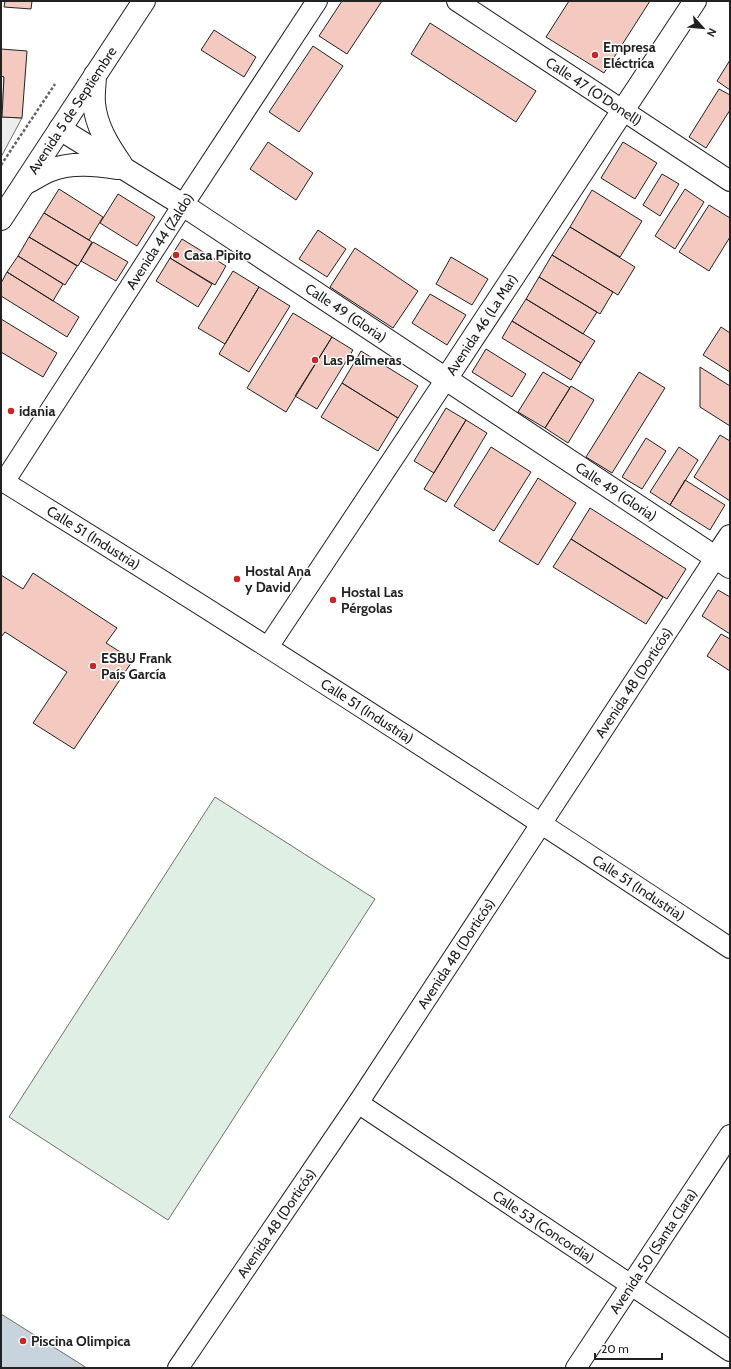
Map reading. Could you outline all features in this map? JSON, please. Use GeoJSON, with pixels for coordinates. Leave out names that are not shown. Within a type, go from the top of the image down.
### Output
{"type":"FeatureCollection","features":[{"type":"Feature","properties":{"kind":"main road","name":"Avenida 5 de Septiembre"},"geometry":{"type":"LineString","coordinates":[[1,219],[144,1]]}},
{"type":"Feature","properties":{"kind":"main road","name":"Avenida 46 (La Mar)"},"geometry":{"type":"LineString","coordinates":[[446,379],[695,1]]}},
{"type":"Feature","properties":{"kind":"main road"},"geometry":{"type":"LineString","coordinates":[[95,75],[94,103],[100,129],[109,146],[124,168]]}},
{"type":"Feature","properties":{"kind":"main road","name":"Calle 49 (Gloria)"},"geometry":{"type":"LineString","coordinates":[[60,129],[183,205],[723,562]]}},
{"type":"Feature","properties":{"kind":"main road"},"geometry":{"type":"LineString","coordinates":[[23,185],[51,170],[70,165],[90,164],[124,168]]}},
{"type":"Feature","properties":{"kind":"main road","name":"Avenida 48 (Dorticós)"},"geometry":{"type":"LineString","coordinates":[[723,562],[730,536]]}},
{"type":"Feature","properties":{"kind":"street","name":"Avenida 44 (Zaldo)"},"geometry":{"type":"LineString","coordinates":[[3,481],[317,1]]}},
{"type":"Feature","properties":{"kind":"street","name":"Calle 47 (O'Donell)"},"geometry":{"type":"LineString","coordinates":[[457,1],[623,109],[730,181]]}},
{"type":"Feature","properties":{"kind":"street","name":"Avenida 46 (La Mar)"},"geometry":{"type":"LineString","coordinates":[[268,647],[446,379]]}},
{"type":"Feature","properties":{"kind":"street","name":"Calle 51 (Industria)"},"geometry":{"type":"LineString","coordinates":[[3,481],[268,647],[542,823],[730,948]]}},
{"type":"Feature","properties":{"kind":"street","name":"Avenida 48 (Dorticós)"},"geometry":{"type":"LineString","coordinates":[[182,1367],[542,823],[723,562]]}},
{"type":"Feature","properties":{"kind":"street","name":"Calle 53 (Concordia)"},"geometry":{"type":"LineString","coordinates":[[358,1103],[730,1351]]}},
{"type":"Feature","properties":{"kind":"street","name":"Avenida 50 (Santa Clara)"},"geometry":{"type":"LineString","coordinates":[[576,1368],[730,1135]]}},
{"type":"Feature","properties":{"kind":"path"},"geometry":{"type":"LineString","coordinates":[[1,165],[55,84]]}},
{"type":"Feature","properties":{"kind":"green space"},"geometry":{"type":"Polygon","coordinates":[[[215,797],[375,899],[168,1220],[9,1117],[215,797]]]}},
{"type":"Feature","properties":{"kind":"shaded area"},"geometry":{"type":"Polygon","coordinates":[[[1,76],[4,77],[2,117],[22,118],[1,157],[1,76]]]}},
{"type":"Feature","properties":{"kind":"shaded area","name":"Piscina Olimpica"},"geometry":{"type":"Polygon","coordinates":[[[1,1314],[87,1368],[1,1368],[1,1314]]]}},
{"type":"Feature","properties":{"kind":"building"},"geometry":{"type":"Polygon","coordinates":[[[5,1],[32,1],[31,9],[4,7],[5,1]]]}},
{"type":"Feature","properties":{"kind":"building"},"geometry":{"type":"Polygon","coordinates":[[[342,1],[382,1],[347,54],[319,36],[342,1]]]}},
{"type":"Feature","properties":{"kind":"building","name":"Empresa Eléctrica"},"geometry":{"type":"Polygon","coordinates":[[[569,1],[650,1],[604,73],[546,37],[569,1]]]}},
{"type":"Feature","properties":{"kind":"building"},"geometry":{"type":"Polygon","coordinates":[[[430,23],[536,91],[516,122],[411,54],[430,23]]]}},
{"type":"Feature","properties":{"kind":"building"},"geometry":{"type":"Polygon","coordinates":[[[214,30],[256,57],[244,77],[201,50],[214,30]]]}},
{"type":"Feature","properties":{"kind":"building"},"geometry":{"type":"Polygon","coordinates":[[[313,46],[343,66],[299,132],[269,112],[313,46]]]}},
{"type":"Feature","properties":{"kind":"building"},"geometry":{"type":"Polygon","coordinates":[[[1,49],[27,51],[22,118],[2,117],[4,77],[1,76],[1,49]]]}},
{"type":"Feature","properties":{"kind":"building"},"geometry":{"type":"Polygon","coordinates":[[[730,60],[730,90],[717,81],[730,60]]]}},
{"type":"Feature","properties":{"kind":"building"},"geometry":{"type":"Polygon","coordinates":[[[719,89],[730,95],[730,110],[706,148],[689,137],[719,89]]]}},
{"type":"Feature","properties":{"kind":"building"},"geometry":{"type":"Polygon","coordinates":[[[268,142],[313,173],[296,200],[250,169],[268,142]]]}},
{"type":"Feature","properties":{"kind":"building"},"geometry":{"type":"Polygon","coordinates":[[[623,142],[657,163],[635,199],[601,178],[623,142]]]}},
{"type":"Feature","properties":{"kind":"building"},"geometry":{"type":"Polygon","coordinates":[[[662,174],[679,184],[660,216],[643,205],[662,174]]]}},
{"type":"Feature","properties":{"kind":"building"},"geometry":{"type":"Polygon","coordinates":[[[59,189],[103,217],[89,240],[44,213],[59,189]]]}},
{"type":"Feature","properties":{"kind":"building"},"geometry":{"type":"Polygon","coordinates":[[[685,189],[704,202],[675,249],[655,236],[685,189]]]}},
{"type":"Feature","properties":{"kind":"building"},"geometry":{"type":"Polygon","coordinates":[[[592,190],[642,221],[620,257],[570,227],[592,190]]]}},
{"type":"Feature","properties":{"kind":"building"},"geometry":{"type":"Polygon","coordinates":[[[118,194],[155,217],[137,246],[100,223],[118,194]]]}},
{"type":"Feature","properties":{"kind":"building"},"geometry":{"type":"Polygon","coordinates":[[[709,205],[730,218],[730,237],[709,271],[679,252],[709,205]]]}},
{"type":"Feature","properties":{"kind":"building"},"geometry":{"type":"Polygon","coordinates":[[[44,213],[92,242],[78,266],[29,237],[44,213]]]}},
{"type":"Feature","properties":{"kind":"building"},"geometry":{"type":"Polygon","coordinates":[[[570,227],[635,267],[618,295],[552,255],[570,227]]]}},
{"type":"Feature","properties":{"kind":"building"},"geometry":{"type":"Polygon","coordinates":[[[318,230],[346,249],[327,277],[299,259],[318,230]]]}},
{"type":"Feature","properties":{"kind":"building"},"geometry":{"type":"Polygon","coordinates":[[[29,237],[77,266],[65,285],[18,256],[29,237]]]}},
{"type":"Feature","properties":{"kind":"building"},"geometry":{"type":"Polygon","coordinates":[[[182,239],[226,266],[215,285],[170,258],[182,239]]]}},
{"type":"Feature","properties":{"kind":"building"},"geometry":{"type":"Polygon","coordinates":[[[93,242],[128,262],[116,281],[81,261],[93,242]]]}},
{"type":"Feature","properties":{"kind":"building"},"geometry":{"type":"Polygon","coordinates":[[[355,248],[418,291],[393,328],[330,287],[355,248]]]}},
{"type":"Feature","properties":{"kind":"building"},"geometry":{"type":"Polygon","coordinates":[[[552,255],[613,292],[600,314],[539,277],[552,255]]]}},
{"type":"Feature","properties":{"kind":"building"},"geometry":{"type":"Polygon","coordinates":[[[18,256],[63,284],[53,301],[7,272],[18,256]]]}},
{"type":"Feature","properties":{"kind":"building"},"geometry":{"type":"Polygon","coordinates":[[[451,257],[488,279],[472,305],[436,284],[451,257]]]}},
{"type":"Feature","properties":{"kind":"building"},"geometry":{"type":"Polygon","coordinates":[[[170,258],[212,284],[198,307],[156,281],[170,258]]]}},
{"type":"Feature","properties":{"kind":"building"},"geometry":{"type":"Polygon","coordinates":[[[233,271],[259,287],[225,344],[198,328],[233,271]]]}},
{"type":"Feature","properties":{"kind":"building"},"geometry":{"type":"Polygon","coordinates":[[[7,272],[79,317],[67,337],[1,296],[1,283],[7,272]]]}},
{"type":"Feature","properties":{"kind":"building"},"geometry":{"type":"Polygon","coordinates":[[[539,277],[597,312],[583,334],[526,299],[539,277]]]}},
{"type":"Feature","properties":{"kind":"building"},"geometry":{"type":"Polygon","coordinates":[[[259,287],[290,306],[249,372],[219,354],[259,287]]]}},
{"type":"Feature","properties":{"kind":"building"},"geometry":{"type":"Polygon","coordinates":[[[430,294],[466,315],[447,345],[412,323],[430,294]]]}},
{"type":"Feature","properties":{"kind":"building"},"geometry":{"type":"Polygon","coordinates":[[[526,299],[595,341],[581,363],[512,321],[526,299]]]}},
{"type":"Feature","properties":{"kind":"building"},"geometry":{"type":"Polygon","coordinates":[[[293,313],[332,337],[286,412],[247,388],[293,313]]]}},
{"type":"Feature","properties":{"kind":"building"},"geometry":{"type":"Polygon","coordinates":[[[1,319],[57,353],[43,377],[1,352],[1,319]]]}},
{"type":"Feature","properties":{"kind":"building"},"geometry":{"type":"Polygon","coordinates":[[[512,321],[581,363],[571,380],[502,338],[512,321]]]}},
{"type":"Feature","properties":{"kind":"building"},"geometry":{"type":"Polygon","coordinates":[[[721,327],[730,333],[730,372],[703,355],[721,327]]]}},
{"type":"Feature","properties":{"kind":"building"},"geometry":{"type":"Polygon","coordinates":[[[332,337],[353,350],[317,409],[295,396],[332,337]]]}},
{"type":"Feature","properties":{"kind":"building"},"geometry":{"type":"Polygon","coordinates":[[[486,349],[526,374],[512,397],[472,372],[486,349]]]}},
{"type":"Feature","properties":{"kind":"building"},"geometry":{"type":"Polygon","coordinates":[[[361,351],[418,386],[398,418],[342,383],[361,351]]]}},
{"type":"Feature","properties":{"kind":"building"},"geometry":{"type":"Polygon","coordinates":[[[700,367],[730,386],[730,426],[700,407],[700,367]]]}},
{"type":"Feature","properties":{"kind":"building"},"geometry":{"type":"Polygon","coordinates":[[[543,372],[570,388],[545,428],[518,412],[543,372]]]}},
{"type":"Feature","properties":{"kind":"building"},"geometry":{"type":"Polygon","coordinates":[[[639,372],[665,388],[612,473],[586,457],[639,372]]]}},
{"type":"Feature","properties":{"kind":"building"},"geometry":{"type":"Polygon","coordinates":[[[342,383],[398,418],[378,451],[321,417],[342,383]]]}},
{"type":"Feature","properties":{"kind":"building"},"geometry":{"type":"Polygon","coordinates":[[[571,386],[594,400],[568,443],[545,428],[571,386]]]}},
{"type":"Feature","properties":{"kind":"building"},"geometry":{"type":"Polygon","coordinates":[[[446,408],[466,420],[434,473],[414,461],[446,408]]]}},
{"type":"Feature","properties":{"kind":"building"},"geometry":{"type":"Polygon","coordinates":[[[466,420],[487,433],[446,502],[424,489],[466,420]]]}},
{"type":"Feature","properties":{"kind":"building"},"geometry":{"type":"Polygon","coordinates":[[[720,435],[730,441],[730,501],[694,477],[720,435]]]}},
{"type":"Feature","properties":{"kind":"building"},"geometry":{"type":"Polygon","coordinates":[[[646,438],[666,451],[642,489],[622,477],[646,438]]]}},
{"type":"Feature","properties":{"kind":"building"},"geometry":{"type":"Polygon","coordinates":[[[491,447],[531,472],[494,531],[454,506],[491,447]]]}},
{"type":"Feature","properties":{"kind":"building"},"geometry":{"type":"Polygon","coordinates":[[[679,447],[698,460],[670,505],[650,492],[679,447]]]}},
{"type":"Feature","properties":{"kind":"building"},"geometry":{"type":"Polygon","coordinates":[[[538,478],[576,503],[538,565],[499,541],[538,478]]]}},
{"type":"Feature","properties":{"kind":"building"},"geometry":{"type":"Polygon","coordinates":[[[685,480],[725,505],[710,530],[670,505],[685,480]]]}},
{"type":"Feature","properties":{"kind":"building"},"geometry":{"type":"Polygon","coordinates":[[[590,508],[686,569],[667,599],[571,539],[590,508]]]}},
{"type":"Feature","properties":{"kind":"building"},"geometry":{"type":"Polygon","coordinates":[[[571,539],[663,597],[646,624],[553,567],[571,539]]]}},
{"type":"Feature","properties":{"kind":"building","name":"ESBU Frank País García"},"geometry":{"type":"Polygon","coordinates":[[[33,573],[117,628],[106,643],[133,660],[74,749],[33,723],[67,672],[5,632],[1,637],[1,575],[23,589],[33,573]]]}},
{"type":"Feature","properties":{"kind":"building"},"geometry":{"type":"Polygon","coordinates":[[[718,590],[730,597],[730,634],[702,616],[718,590]]]}},
{"type":"Feature","properties":{"kind":"building"},"geometry":{"type":"Polygon","coordinates":[[[721,634],[730,639],[730,671],[707,656],[721,634]]]}},
{"type":"Feature","properties":{"kind":"place","name":"Empresa Eléctrica"},"geometry":{"type":"Point","coordinates":[595,55]}},
{"type":"Feature","properties":{"kind":"place","name":"Casa Pipito"},"geometry":{"type":"Point","coordinates":[176,255]}},
{"type":"Feature","properties":{"kind":"place","name":"Las Palmeras"},"geometry":{"type":"Point","coordinates":[315,360]}},
{"type":"Feature","properties":{"kind":"place","name":"idania"},"geometry":{"type":"Point","coordinates":[11,411]}},
{"type":"Feature","properties":{"kind":"place","name":"Hostal Ana y David"},"geometry":{"type":"Point","coordinates":[237,579]}},
{"type":"Feature","properties":{"kind":"place","name":"Hostal Las Pérgolas"},"geometry":{"type":"Point","coordinates":[333,600]}},
{"type":"Feature","properties":{"kind":"place","name":"ESBU Frank País García"},"geometry":{"type":"Point","coordinates":[93,666]}},
{"type":"Feature","properties":{"kind":"place","name":"Piscina Olimpica"},"geometry":{"type":"Point","coordinates":[23,1341]}}]}
